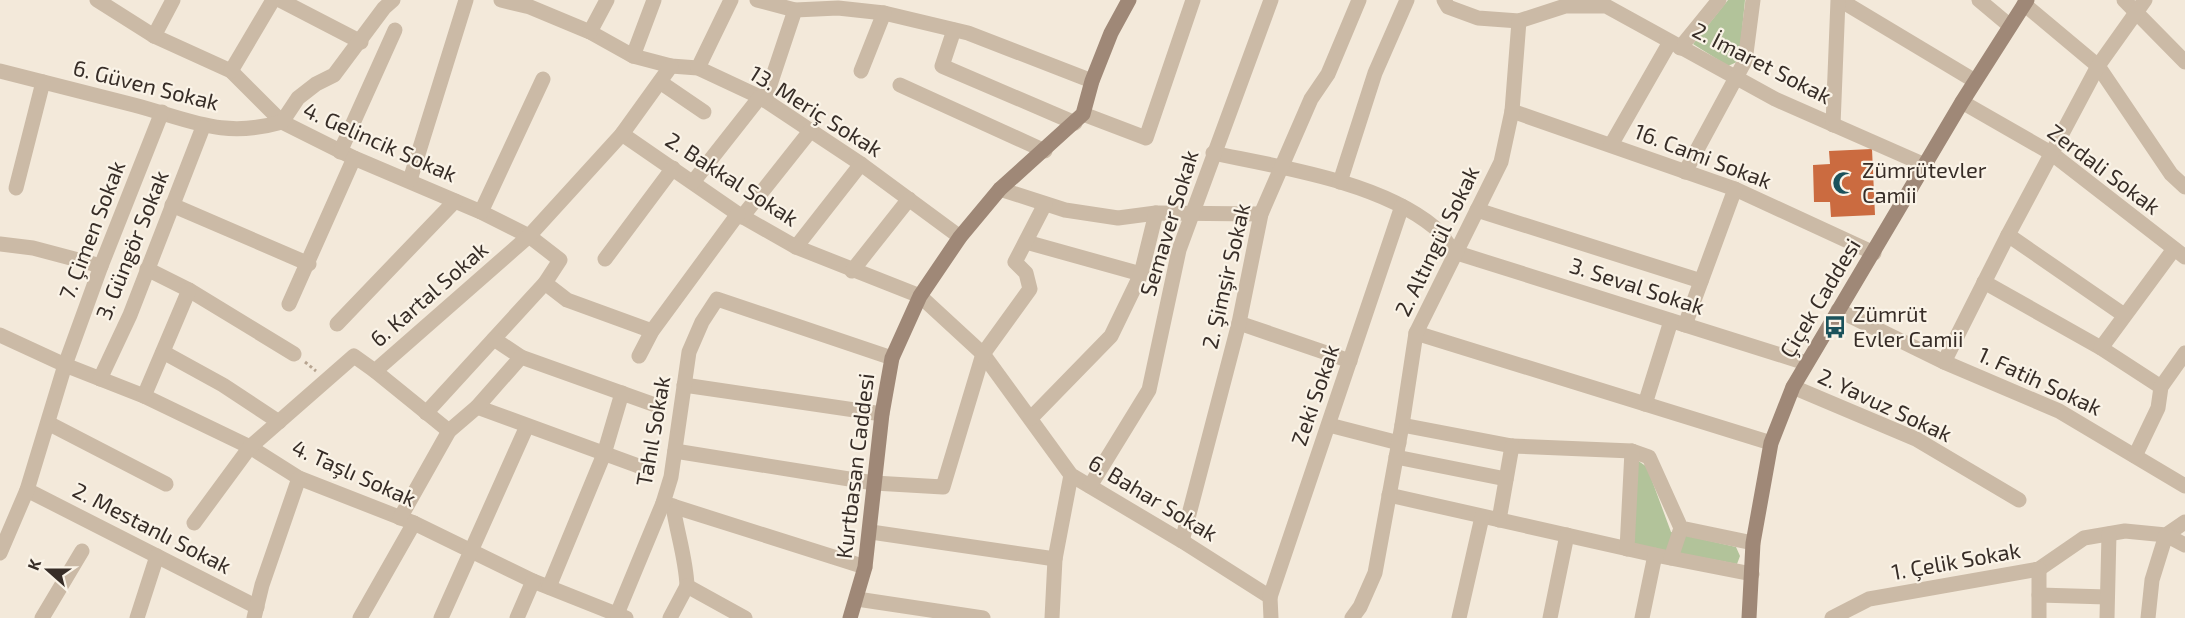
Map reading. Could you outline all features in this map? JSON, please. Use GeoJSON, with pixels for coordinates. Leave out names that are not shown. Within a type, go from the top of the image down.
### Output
{"type":"FeatureCollection","features":[{"type":"Feature","properties":{"kind":"main road"},"geometry":{"type":"LineString","coordinates":[[1079,118],[1111,33],[1129,0]]}},
{"type":"Feature","properties":{"kind":"main road","name":"Çiçek Caddesi"},"geometry":{"type":"LineString","coordinates":[[1749,618],[1753,543],[1771,443],[1793,387],[1962,102],[2026,2]]}},
{"type":"Feature","properties":{"kind":"main road","name":"Kurtbasan Caddesi"},"geometry":{"type":"LineString","coordinates":[[850,618],[865,567],[871,532],[882,414],[892,358],[920,296],[960,237],[1000,189],[1045,151],[1079,118]]}},
{"type":"Feature","properties":{"kind":"street","name":"4. Gelincik Sokak"},"geometry":{"type":"LineString","coordinates":[[97,0],[154,36],[231,71],[282,122],[347,155],[410,180],[528,236],[560,260],[545,283]]}},
{"type":"Feature","properties":{"kind":"street"},"geometry":{"type":"LineString","coordinates":[[154,36],[173,0]]}},
{"type":"Feature","properties":{"kind":"street"},"geometry":{"type":"LineString","coordinates":[[231,71],[273,0]]}},
{"type":"Feature","properties":{"kind":"street"},"geometry":{"type":"LineString","coordinates":[[280,0],[361,42]]}},
{"type":"Feature","properties":{"kind":"street"},"geometry":{"type":"LineString","coordinates":[[282,122],[298,98],[316,84],[334,75],[361,42],[384,8],[393,0]]}},
{"type":"Feature","properties":{"kind":"street"},"geometry":{"type":"LineString","coordinates":[[410,180],[466,0]]}},
{"type":"Feature","properties":{"kind":"street","name":"13. Meriç Sokak"},"geometry":{"type":"LineString","coordinates":[[501,0],[530,7],[590,32],[633,56],[672,66],[698,68],[762,99],[861,164],[960,237]]}},
{"type":"Feature","properties":{"kind":"street"},"geometry":{"type":"LineString","coordinates":[[590,32],[608,0]]}},
{"type":"Feature","properties":{"kind":"street"},"geometry":{"type":"LineString","coordinates":[[633,56],[654,0]]}},
{"type":"Feature","properties":{"kind":"street"},"geometry":{"type":"LineString","coordinates":[[698,68],[731,0]]}},
{"type":"Feature","properties":{"kind":"street"},"geometry":{"type":"LineString","coordinates":[[757,0],[795,10],[838,8],[884,13],[954,30],[1092,81]]}},
{"type":"Feature","properties":{"kind":"street"},"geometry":{"type":"LineString","coordinates":[[954,30],[942,66],[1079,118],[1146,138],[1193,0]]}},
{"type":"Feature","properties":{"kind":"street","name":"Semaver Sokak"},"geometry":{"type":"LineString","coordinates":[[1090,486],[1149,390],[1179,250],[1271,0]]}},
{"type":"Feature","properties":{"kind":"street","name":"2. Şimşir Sokak"},"geometry":{"type":"LineString","coordinates":[[1182,541],[1239,323],[1261,214],[1311,99],[1328,74],[1359,0]]}},
{"type":"Feature","properties":{"kind":"street"},"geometry":{"type":"LineString","coordinates":[[1340,182],[1375,73],[1407,0]]}},
{"type":"Feature","properties":{"kind":"street","name":"2. İmaret Sokak"},"geometry":{"type":"LineString","coordinates":[[1444,0],[1448,7],[1478,18],[1519,21],[1565,6],[1606,3],[1736,79],[1925,165]]}},
{"type":"Feature","properties":{"kind":"street"},"geometry":{"type":"LineString","coordinates":[[1611,145],[1675,45],[1719,0]]}},
{"type":"Feature","properties":{"kind":"street"},"geometry":{"type":"LineString","coordinates":[[1684,172],[1745,61],[1752,0]]}},
{"type":"Feature","properties":{"kind":"street"},"geometry":{"type":"LineString","coordinates":[[1833,125],[1839,0],[1975,81]]}},
{"type":"Feature","properties":{"kind":"street"},"geometry":{"type":"LineString","coordinates":[[1979,0],[2010,26]]}},
{"type":"Feature","properties":{"kind":"street"},"geometry":{"type":"LineString","coordinates":[[2026,2],[2098,66],[2171,174],[2185,187]]}},
{"type":"Feature","properties":{"kind":"street"},"geometry":{"type":"LineString","coordinates":[[1944,362],[2051,153],[2135,3],[2185,62]]}},
{"type":"Feature","properties":{"kind":"street"},"geometry":{"type":"LineString","coordinates":[[693,182],[762,99],[795,10]]}},
{"type":"Feature","properties":{"kind":"street"},"geometry":{"type":"LineString","coordinates":[[861,71],[884,13]]}},
{"type":"Feature","properties":{"kind":"street","name":"2. Altıngül Sokak"},"geometry":{"type":"LineString","coordinates":[[1352,618],[1360,607],[1375,573],[1416,333],[1454,252],[1501,162],[1512,111],[1519,21]]}},
{"type":"Feature","properties":{"kind":"street"},"geometry":{"type":"LineString","coordinates":[[290,304],[309,264],[347,155],[395,30]]}},
{"type":"Feature","properties":{"kind":"street","name":"6. Kartal Sokak"},"geometry":{"type":"LineString","coordinates":[[194,523],[250,447],[354,356],[375,371],[528,236],[622,134],[672,66]]}},
{"type":"Feature","properties":{"kind":"street","name":"6. Güven Sokak"},"geometry":{"type":"LineString","coordinates":[[0,71],[162,112],[203,127],[255,130],[282,122]]}},
{"type":"Feature","properties":{"kind":"street"},"geometry":{"type":"LineString","coordinates":[[481,212],[543,79]]}},
{"type":"Feature","properties":{"kind":"street"},"geometry":{"type":"LineString","coordinates":[[16,188],[44,82]]}},
{"type":"Feature","properties":{"kind":"street"},"geometry":{"type":"LineString","coordinates":[[660,82],[704,112]]}},
{"type":"Feature","properties":{"kind":"street"},"geometry":{"type":"LineString","coordinates":[[900,85],[1045,151]]}},
{"type":"Feature","properties":{"kind":"street","name":"Zerdali Sokak"},"geometry":{"type":"LineString","coordinates":[[1962,102],[2051,153],[2179,253]]}},
{"type":"Feature","properties":{"kind":"street","name":"16. Cami Sokak"},"geometry":{"type":"LineString","coordinates":[[1512,111],[1735,189],[1874,253]]}},
{"type":"Feature","properties":{"kind":"street","name":"7. Çimen Sokak"},"geometry":{"type":"LineString","coordinates":[[0,553],[27,490],[66,365],[101,266],[162,112]]}},
{"type":"Feature","properties":{"kind":"street","name":"3. Güngör Sokak"},"geometry":{"type":"LineString","coordinates":[[100,379],[130,315],[203,127]]}},
{"type":"Feature","properties":{"kind":"street"},"geometry":{"type":"LineString","coordinates":[[639,356],[652,331],[740,215],[811,130]]}},
{"type":"Feature","properties":{"kind":"street","name":"2. Bakkal Sokak"},"geometry":{"type":"LineString","coordinates":[[622,134],[740,215],[796,247],[920,296]]}},
{"type":"Feature","properties":{"kind":"street"},"geometry":{"type":"LineString","coordinates":[[1213,153],[1340,182],[1402,206],[1434,227],[1454,252]]}},
{"type":"Feature","properties":{"kind":"street"},"geometry":{"type":"LineString","coordinates":[[796,247],[861,164]]}},
{"type":"Feature","properties":{"kind":"street"},"geometry":{"type":"LineString","coordinates":[[605,259],[673,168]]}},
{"type":"Feature","properties":{"kind":"street"},"geometry":{"type":"LineString","coordinates":[[1000,189],[1065,210],[1118,218],[1156,213],[1261,214]]}},
{"type":"Feature","properties":{"kind":"street"},"geometry":{"type":"LineString","coordinates":[[1646,404],[1678,323],[1701,280],[1735,189]]}},
{"type":"Feature","properties":{"kind":"street"},"geometry":{"type":"LineString","coordinates":[[852,271],[909,199]]}},
{"type":"Feature","properties":{"kind":"street"},"geometry":{"type":"LineString","coordinates":[[338,324],[455,201]]}},
{"type":"Feature","properties":{"kind":"street"},"geometry":{"type":"LineString","coordinates":[[675,451],[874,483],[944,487],[983,354],[1030,289],[1026,273],[1015,262],[1045,204]]}},
{"type":"Feature","properties":{"kind":"street"},"geometry":{"type":"LineString","coordinates":[[172,205],[309,264]]}},
{"type":"Feature","properties":{"kind":"street","name":"Zeki Sokak"},"geometry":{"type":"LineString","coordinates":[[1270,597],[1402,206]]}},
{"type":"Feature","properties":{"kind":"street"},"geometry":{"type":"LineString","coordinates":[[1477,210],[1701,280]]}},
{"type":"Feature","properties":{"kind":"street"},"geometry":{"type":"LineString","coordinates":[[1031,418],[1111,336],[1141,274],[1156,213]]}},
{"type":"Feature","properties":{"kind":"street"},"geometry":{"type":"LineString","coordinates":[[2008,235],[2124,315]]}},
{"type":"Feature","properties":{"kind":"street"},"geometry":{"type":"LineString","coordinates":[[1026,242],[1141,274]]}},
{"type":"Feature","properties":{"kind":"street"},"geometry":{"type":"LineString","coordinates":[[0,244],[33,248],[101,266]]}},
{"type":"Feature","properties":{"kind":"street","name":"3. Seval Sokak"},"geometry":{"type":"LineString","coordinates":[[1454,252],[1806,363]]}},
{"type":"Feature","properties":{"kind":"street"},"geometry":{"type":"LineString","coordinates":[[2101,348],[2124,315],[2179,253]]}},
{"type":"Feature","properties":{"kind":"street"},"geometry":{"type":"LineString","coordinates":[[147,269],[189,290],[294,354]]}},
{"type":"Feature","properties":{"kind":"street"},"geometry":{"type":"LineString","coordinates":[[1984,282],[2101,348],[2162,387]]}},
{"type":"Feature","properties":{"kind":"street"},"geometry":{"type":"LineString","coordinates":[[426,412],[545,283],[567,300],[652,331]]}},
{"type":"Feature","properties":{"kind":"street"},"geometry":{"type":"LineString","coordinates":[[144,396],[189,290]]}},
{"type":"Feature","properties":{"kind":"street","name":"6. Bahar Sokak"},"geometry":{"type":"LineString","coordinates":[[920,296],[983,354],[1071,475],[1270,597]]}},
{"type":"Feature","properties":{"kind":"street","name":"Tahıl Sokak"},"geometry":{"type":"LineString","coordinates":[[622,616],[668,504],[689,352],[702,322],[717,299],[892,358]]}},
{"type":"Feature","properties":{"kind":"street","name":"1. Fatih Sokak"},"geometry":{"type":"LineString","coordinates":[[1838,310],[1944,362],[2059,411],[2185,486]]}},
{"type":"Feature","properties":{"kind":"street"},"geometry":{"type":"LineString","coordinates":[[1239,323],[1350,361]]}},
{"type":"Feature","properties":{"kind":"street"},"geometry":{"type":"LineString","coordinates":[[1416,333],[1771,443]]}},
{"type":"Feature","properties":{"kind":"street","name":"4. Taşlı Sokak"},"geometry":{"type":"LineString","coordinates":[[0,334],[66,365],[144,396],[250,447],[299,478],[407,520],[533,581],[622,616]]}},
{"type":"Feature","properties":{"kind":"street"},"geometry":{"type":"LineString","coordinates":[[494,339],[521,357],[658,406]]}},
{"type":"Feature","properties":{"kind":"street"},"geometry":{"type":"LineString","coordinates":[[163,352],[223,385],[279,422]]}},
{"type":"Feature","properties":{"kind":"street"},"geometry":{"type":"LineString","coordinates":[[2135,456],[2158,408],[2162,387],[2185,353]]}},
{"type":"Feature","properties":{"kind":"street"},"geometry":{"type":"LineString","coordinates":[[360,618],[449,431],[477,407],[521,357]]}},
{"type":"Feature","properties":{"kind":"street"},"geometry":{"type":"LineString","coordinates":[[375,371],[449,431]]}},
{"type":"Feature","properties":{"kind":"street"},"geometry":{"type":"LineString","coordinates":[[684,385],[882,414]]}},
{"type":"Feature","properties":{"kind":"street","name":"2. Yavuz Sokak"},"geometry":{"type":"LineString","coordinates":[[1793,387],[1916,439],[2019,500]]}},
{"type":"Feature","properties":{"kind":"street"},"geometry":{"type":"LineString","coordinates":[[549,587],[604,454],[622,393]]}},
{"type":"Feature","properties":{"kind":"street"},"geometry":{"type":"LineString","coordinates":[[477,407],[644,468]]}},
{"type":"Feature","properties":{"kind":"street"},"geometry":{"type":"LineString","coordinates":[[48,423],[166,484]]}},
{"type":"Feature","properties":{"kind":"street"},"geometry":{"type":"LineString","coordinates":[[1329,425],[1397,450],[1506,479]]}},
{"type":"Feature","properties":{"kind":"street"},"geometry":{"type":"LineString","coordinates":[[1402,425],[1512,446],[1632,451],[1649,457],[1681,528],[1671,558]]}},
{"type":"Feature","properties":{"kind":"street"},"geometry":{"type":"LineString","coordinates":[[441,618],[527,426]]}},
{"type":"Feature","properties":{"kind":"street"},"geometry":{"type":"LineString","coordinates":[[1498,520],[1512,446]]}},
{"type":"Feature","properties":{"kind":"street"},"geometry":{"type":"LineString","coordinates":[[1627,549],[1632,451]]}},
{"type":"Feature","properties":{"kind":"street"},"geometry":{"type":"LineString","coordinates":[[1052,618],[1055,559],[1071,475]]}},
{"type":"Feature","properties":{"kind":"street"},"geometry":{"type":"LineString","coordinates":[[256,613],[299,478]]}},
{"type":"Feature","properties":{"kind":"street","name":"2. Mestanlı Sokak"},"geometry":{"type":"LineString","coordinates":[[27,490],[157,556],[256,613]]}},
{"type":"Feature","properties":{"kind":"street"},"geometry":{"type":"LineString","coordinates":[[1389,495],[1627,549],[1752,574]]}},
{"type":"Feature","properties":{"kind":"street"},"geometry":{"type":"LineString","coordinates":[[668,504],[865,567]]}},
{"type":"Feature","properties":{"kind":"street"},"geometry":{"type":"LineString","coordinates":[[668,504],[686,563],[687,586],[670,618]]}},
{"type":"Feature","properties":{"kind":"street"},"geometry":{"type":"LineString","coordinates":[[1459,618],[1482,517]]}},
{"type":"Feature","properties":{"kind":"street"},"geometry":{"type":"LineString","coordinates":[[2148,618],[2152,580],[2166,535],[2185,522]]}},
{"type":"Feature","properties":{"kind":"street"},"geometry":{"type":"LineString","coordinates":[[1681,528],[1753,543]]}},
{"type":"Feature","properties":{"kind":"street","name":"1. Çelik Sokak"},"geometry":{"type":"LineString","coordinates":[[1832,618],[1869,599],[2039,569],[2084,538],[2125,531],[2166,535]]}},
{"type":"Feature","properties":{"kind":"street"},"geometry":{"type":"LineString","coordinates":[[871,532],[1055,559]]}},
{"type":"Feature","properties":{"kind":"street"},"geometry":{"type":"LineString","coordinates":[[2107,618],[2109,534]]}},
{"type":"Feature","properties":{"kind":"street"},"geometry":{"type":"LineString","coordinates":[[1550,618],[1567,535]]}},
{"type":"Feature","properties":{"kind":"street"},"geometry":{"type":"LineString","coordinates":[[2166,535],[2185,545]]}},
{"type":"Feature","properties":{"kind":"street"},"geometry":{"type":"LineString","coordinates":[[42,618],[82,551]]}},
{"type":"Feature","properties":{"kind":"street"},"geometry":{"type":"LineString","coordinates":[[1642,618],[1655,555]]}},
{"type":"Feature","properties":{"kind":"street"},"geometry":{"type":"LineString","coordinates":[[137,618],[157,556]]}},
{"type":"Feature","properties":{"kind":"street"},"geometry":{"type":"LineString","coordinates":[[2039,569],[2039,618]]}},
{"type":"Feature","properties":{"kind":"street"},"geometry":{"type":"LineString","coordinates":[[517,618],[533,581]]}},
{"type":"Feature","properties":{"kind":"street"},"geometry":{"type":"LineString","coordinates":[[687,586],[746,618]]}},
{"type":"Feature","properties":{"kind":"street"},"geometry":{"type":"LineString","coordinates":[[2039,596],[2108,597]]}},
{"type":"Feature","properties":{"kind":"street"},"geometry":{"type":"LineString","coordinates":[[1270,597],[1270,618]]}},
{"type":"Feature","properties":{"kind":"street"},"geometry":{"type":"LineString","coordinates":[[857,599],[983,618]]}},
{"type":"Feature","properties":{"kind":"path"},"geometry":{"type":"LineString","coordinates":[[294,354],[327,380]]}},
{"type":"Feature","properties":{"kind":"green space"},"geometry":{"type":"Polygon","coordinates":[[[1728,0],[1745,0],[1739,61],[1728,66],[1693,44],[1728,0]]]}},
{"type":"Feature","properties":{"kind":"green space"},"geometry":{"type":"Polygon","coordinates":[[[1637,460],[1647,467],[1671,532],[1736,547],[1740,556],[1737,564],[1631,544],[1637,460]]]}},
{"type":"Feature","properties":{"kind":"building","name":"Zümrütevler Camii"},"geometry":{"type":"Polygon","coordinates":[[[1872,149],[1875,215],[1831,217],[1830,202],[1814,202],[1813,165],[1830,164],[1829,151],[1872,149]]]}},
{"type":"Feature","properties":{"kind":"place","name":"Zümrütevler Camii"},"geometry":{"type":"Point","coordinates":[1844,183]}},
{"type":"Feature","properties":{"kind":"place","name":"Zümrüt Evler Camii"},"geometry":{"type":"Point","coordinates":[1835,327]}}]}
